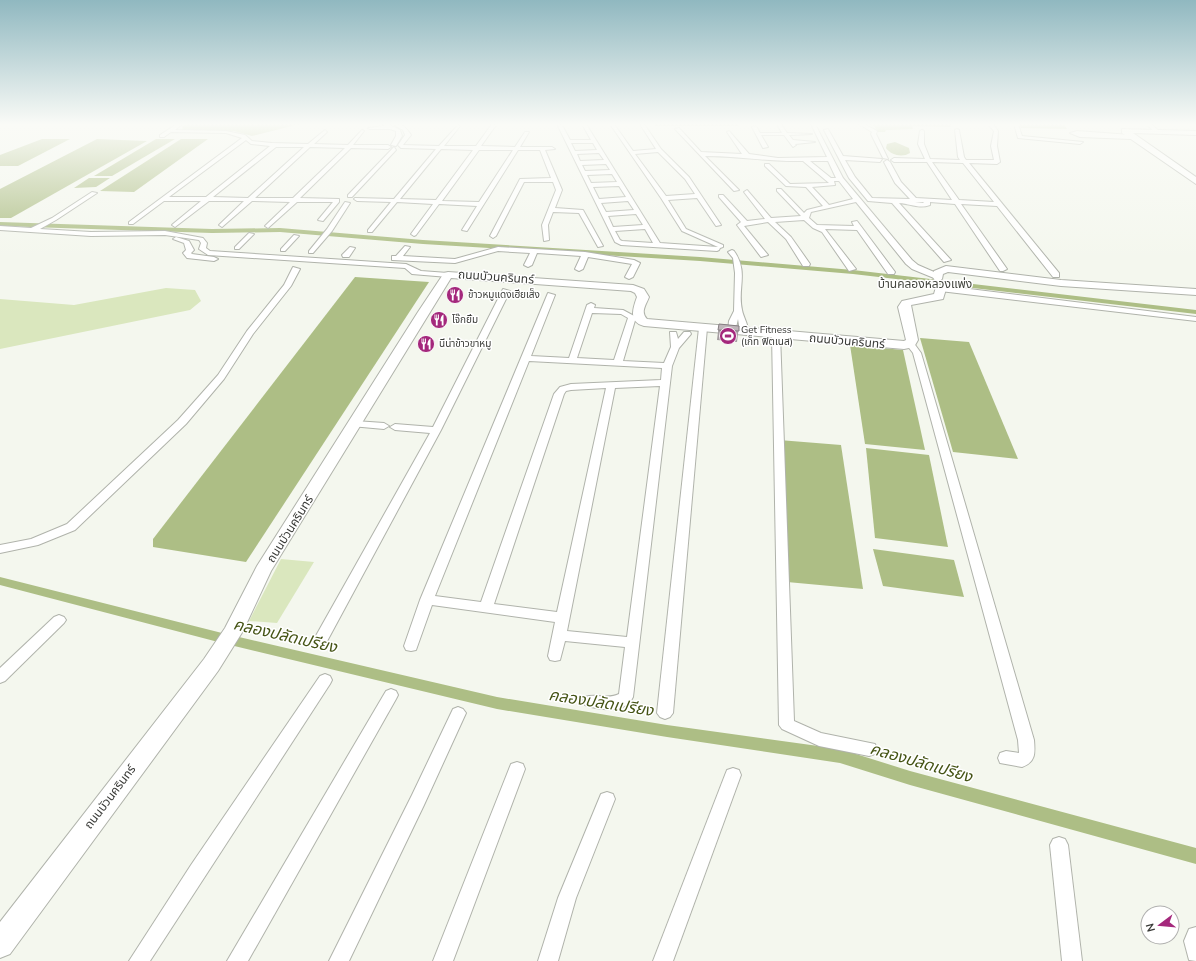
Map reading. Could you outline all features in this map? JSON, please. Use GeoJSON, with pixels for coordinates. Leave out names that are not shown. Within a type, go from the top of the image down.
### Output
{"type":"FeatureCollection","features":[{"type":"Feature","properties":{"kind":"street"},"geometry":{"type":"LineString","coordinates":[[131,223],[202,169]]}},
{"type":"Feature","properties":{"kind":"street"},"geometry":{"type":"LineString","coordinates":[[175,225],[243,169]]}},
{"type":"Feature","properties":{"kind":"street"},"geometry":{"type":"LineString","coordinates":[[222,225],[285,169]]}},
{"type":"Feature","properties":{"kind":"street"},"geometry":{"type":"LineString","coordinates":[[268,226],[325,169]]}},
{"type":"Feature","properties":{"kind":"street"},"geometry":{"type":"LineString","coordinates":[[162,199],[249,201],[337,200],[350,196],[373,169]]}},
{"type":"Feature","properties":{"kind":"street"},"geometry":{"type":"LineString","coordinates":[[370,231],[422,169]]}},
{"type":"Feature","properties":{"kind":"street"},"geometry":{"type":"LineString","coordinates":[[414,234],[463,169]]}},
{"type":"Feature","properties":{"kind":"street"},"geometry":{"type":"LineString","coordinates":[[465,230],[503,169]]}},
{"type":"Feature","properties":{"kind":"street"},"geometry":{"type":"LineString","coordinates":[[546,240],[545,225],[559,190],[551,169]]}},
{"type":"Feature","properties":{"kind":"street"},"geometry":{"type":"LineString","coordinates":[[581,169],[619,242],[735,248],[736,250],[734,255],[739,269],[738,311],[733,321],[738,331]]}},
{"type":"Feature","properties":{"kind":"street"},"geometry":{"type":"LineString","coordinates":[[612,169],[658,245]]}},
{"type":"Feature","properties":{"kind":"street"},"geometry":{"type":"LineString","coordinates":[[643,169],[684,230],[719,247]]}},
{"type":"Feature","properties":{"kind":"street"},"geometry":{"type":"LineString","coordinates":[[678,169],[687,178],[700,196],[718,225]]}},
{"type":"Feature","properties":{"kind":"street"},"geometry":{"type":"LineString","coordinates":[[715,169],[736,190]]}},
{"type":"Feature","properties":{"kind":"street"},"geometry":{"type":"LineString","coordinates":[[771,169],[788,185],[833,184],[816,169]]}},
{"type":"Feature","properties":{"kind":"street"},"geometry":{"type":"LineString","coordinates":[[835,169],[840,179],[909,262],[939,283],[1196,319]]}},
{"type":"Feature","properties":{"kind":"street"},"geometry":{"type":"LineString","coordinates":[[847,169],[852,178],[870,200],[912,201]]}},
{"type":"Feature","properties":{"kind":"street"},"geometry":{"type":"LineString","coordinates":[[889,169],[913,204],[922,206],[928,204],[926,202],[957,202],[997,204]]}},
{"type":"Feature","properties":{"kind":"street"},"geometry":{"type":"LineString","coordinates":[[935,169],[1003,269]]}},
{"type":"Feature","properties":{"kind":"street"},"geometry":{"type":"LineString","coordinates":[[970,169],[997,204],[1056,275]]}},
{"type":"Feature","properties":{"kind":"street"},"geometry":{"type":"LineString","coordinates":[[1178,169],[1196,181]]}},
{"type":"Feature","properties":{"kind":"street"},"geometry":{"type":"LineString","coordinates":[[583,173],[614,172]]}},
{"type":"Feature","properties":{"kind":"street"},"geometry":{"type":"LineString","coordinates":[[830,180],[840,179]]}},
{"type":"Feature","properties":{"kind":"street"},"geometry":{"type":"LineString","coordinates":[[493,236],[522,180],[554,180]]}},
{"type":"Feature","properties":{"kind":"street"},"geometry":{"type":"LineString","coordinates":[[589,185],[621,184]]}},
{"type":"Feature","properties":{"kind":"street"},"geometry":{"type":"LineString","coordinates":[[809,188],[828,206]]}},
{"type":"Feature","properties":{"kind":"street"},"geometry":{"type":"LineString","coordinates":[[779,190],[815,227],[824,231],[852,268]]}},
{"type":"Feature","properties":{"kind":"street"},"geometry":{"type":"LineString","coordinates":[[814,193],[838,191]]}},
{"type":"Feature","properties":{"kind":"street"},"geometry":{"type":"LineString","coordinates":[[747,192],[769,220],[789,238],[806,264]]}},
{"type":"Feature","properties":{"kind":"street"},"geometry":{"type":"LineString","coordinates":[[37,227],[94,194]]}},
{"type":"Feature","properties":{"kind":"street"},"geometry":{"type":"LineString","coordinates":[[350,196],[357,199]]}},
{"type":"Feature","properties":{"kind":"street"},"geometry":{"type":"LineString","coordinates":[[664,198],[700,196]]}},
{"type":"Feature","properties":{"kind":"street"},"geometry":{"type":"LineString","coordinates":[[721,196],[745,223]]}},
{"type":"Feature","properties":{"kind":"street"},"geometry":{"type":"LineString","coordinates":[[310,252],[330,230],[347,203],[357,199],[396,199],[481,204]]}},
{"type":"Feature","properties":{"kind":"street"},"geometry":{"type":"LineString","coordinates":[[597,201],[630,199]]}},
{"type":"Feature","properties":{"kind":"street"},"geometry":{"type":"LineString","coordinates":[[337,200],[347,203]]}},
{"type":"Feature","properties":{"kind":"street"},"geometry":{"type":"LineString","coordinates":[[320,220],[337,200]]}},
{"type":"Feature","properties":{"kind":"street"},"geometry":{"type":"LineString","coordinates":[[806,218],[806,214],[809,211],[857,200]]}},
{"type":"Feature","properties":{"kind":"street"},"geometry":{"type":"LineString","coordinates":[[894,201],[947,260]]}},
{"type":"Feature","properties":{"kind":"street"},"geometry":{"type":"LineString","coordinates":[[552,210],[581,211],[584,214],[600,246]]}},
{"type":"Feature","properties":{"kind":"street"},"geometry":{"type":"LineString","coordinates":[[604,214],[638,212]]}},
{"type":"Feature","properties":{"kind":"street"},"geometry":{"type":"LineString","coordinates":[[764,255],[740,225],[769,220],[806,218]]}},
{"type":"Feature","properties":{"kind":"street"},"geometry":{"type":"LineString","coordinates":[[815,227],[857,225],[891,272]]}},
{"type":"Feature","properties":{"kind":"street"},"geometry":{"type":"LineString","coordinates":[[0,228],[37,227],[105,234],[139,233],[183,235],[201,239],[204,243],[202,250],[208,253],[363,263],[372,267],[396,262],[418,272]]}},
{"type":"Feature","properties":{"kind":"street"},"geometry":{"type":"LineString","coordinates":[[611,229],[647,227]]}},
{"type":"Feature","properties":{"kind":"street"},"geometry":{"type":"LineString","coordinates":[[0,232],[110,238],[170,238],[187,242],[190,250],[187,253],[190,256],[298,267],[418,272],[448,268],[460,260],[498,249],[586,254],[636,263],[630,277]]}},
{"type":"Feature","properties":{"kind":"street"},"geometry":{"type":"LineString","coordinates":[[251,234],[237,248],[346,254],[448,268]]}},
{"type":"Feature","properties":{"kind":"street"},"geometry":{"type":"LineString","coordinates":[[283,250],[296,236]]}},
{"type":"Feature","properties":{"kind":"street"},"geometry":{"type":"LineString","coordinates":[[396,262],[407,247]]}},
{"type":"Feature","properties":{"kind":"street"},"geometry":{"type":"LineString","coordinates":[[346,254],[352,248]]}},
{"type":"Feature","properties":{"kind":"street"},"geometry":{"type":"LineString","coordinates":[[528,266],[535,251]]}},
{"type":"Feature","properties":{"kind":"street"},"geometry":{"type":"LineString","coordinates":[[448,268],[453,253]]}},
{"type":"Feature","properties":{"kind":"street"},"geometry":{"type":"LineString","coordinates":[[579,269],[586,254]]}},
{"type":"Feature","properties":{"kind":"street"},"geometry":{"type":"LineString","coordinates":[[0,549],[34,542],[71,527],[172,432],[221,377],[250,333],[287,286],[298,267]]}},
{"type":"Feature","properties":{"kind":"street","name":"ถนนบัวนครินทร์"},"geometry":{"type":"LineString","coordinates":[[0,944],[210,664],[233,631],[252,590],[355,424],[448,268],[633,288],[640,291],[643,297],[637,313],[638,317],[644,322],[674,330],[687,331],[703,328],[884,344],[910,344]]}},
{"type":"Feature","properties":{"kind":"street"},"geometry":{"type":"LineString","coordinates":[[1006,758],[1022,760],[1027,756],[1026,740],[917,353],[910,344],[912,340],[904,307],[906,303],[939,297],[938,273],[946,270],[961,270],[1061,283],[1196,292]]}},
{"type":"Feature","properties":{"kind":"street"},"geometry":{"type":"LineString","coordinates":[[320,641],[436,430],[506,291]]}},
{"type":"Feature","properties":{"kind":"street"},"geometry":{"type":"LineString","coordinates":[[411,646],[427,600],[527,358],[551,295]]}},
{"type":"Feature","properties":{"kind":"street"},"geometry":{"type":"LineString","coordinates":[[572,360],[591,306],[623,312],[632,317],[618,363]]}},
{"type":"Feature","properties":{"kind":"street"},"geometry":{"type":"LineString","coordinates":[[738,311],[744,321],[738,331]]}},
{"type":"Feature","properties":{"kind":"street"},"geometry":{"type":"LineString","coordinates":[[665,713],[703,328]]}},
{"type":"Feature","properties":{"kind":"street"},"geometry":{"type":"LineString","coordinates":[[674,330],[674,347]]}},
{"type":"Feature","properties":{"kind":"street"},"geometry":{"type":"LineString","coordinates":[[590,701],[613,704],[626,697],[667,366],[674,347],[687,331]]}},
{"type":"Feature","properties":{"kind":"street"},"geometry":{"type":"LineString","coordinates":[[776,334],[787,725],[819,739],[869,749]]}},
{"type":"Feature","properties":{"kind":"street"},"geometry":{"type":"LineString","coordinates":[[527,358],[667,366]]}},
{"type":"Feature","properties":{"kind":"street"},"geometry":{"type":"LineString","coordinates":[[486,607],[559,394],[563,389],[571,387],[665,383]]}},
{"type":"Feature","properties":{"kind":"street"},"geometry":{"type":"LineString","coordinates":[[555,656],[612,385]]}},
{"type":"Feature","properties":{"kind":"street"},"geometry":{"type":"LineString","coordinates":[[355,424],[384,426]]}},
{"type":"Feature","properties":{"kind":"street"},"geometry":{"type":"LineString","coordinates":[[395,427],[436,430]]}},
{"type":"Feature","properties":{"kind":"street"},"geometry":{"type":"LineString","coordinates":[[427,600],[562,618]]}},
{"type":"Feature","properties":{"kind":"street"},"geometry":{"type":"LineString","coordinates":[[0,677],[59,620]]}},
{"type":"Feature","properties":{"kind":"street"},"geometry":{"type":"LineString","coordinates":[[559,635],[633,643]]}},
{"type":"Feature","properties":{"kind":"street"},"geometry":{"type":"LineString","coordinates":[[139,961],[197,871],[325,680]]}},
{"type":"Feature","properties":{"kind":"street"},"geometry":{"type":"LineString","coordinates":[[237,961],[391,695]]}},
{"type":"Feature","properties":{"kind":"street"},"geometry":{"type":"LineString","coordinates":[[339,961],[418,800],[458,713]]}},
{"type":"Feature","properties":{"kind":"street"},"geometry":{"type":"LineString","coordinates":[[443,961],[517,769]]}},
{"type":"Feature","properties":{"kind":"street"},"geometry":{"type":"LineString","coordinates":[[663,961],[732,775]]}},
{"type":"Feature","properties":{"kind":"street"},"geometry":{"type":"LineString","coordinates":[[548,961],[567,898],[607,799]]}},
{"type":"Feature","properties":{"kind":"street"},"geometry":{"type":"LineString","coordinates":[[1059,845],[1072,961]]}},
{"type":"Feature","properties":{"kind":"street"},"geometry":{"type":"LineString","coordinates":[[1196,936],[1193,940],[1196,953]]}},
{"type":"Feature","properties":{"kind":"shaded area"},"geometry":{"type":"Polygon","coordinates":[[[39,169],[98,169],[11,218],[0,218],[0,189],[39,169]]]}},
{"type":"Feature","properties":{"kind":"shaded area"},"geometry":{"type":"Polygon","coordinates":[[[106,169],[124,169],[112,176],[94,176],[106,169]]]}},
{"type":"Feature","properties":{"kind":"shaded area"},"geometry":{"type":"Polygon","coordinates":[[[135,169],[166,169],[134,192],[100,191],[135,169]]]}},
{"type":"Feature","properties":{"kind":"shaded area"},"geometry":{"type":"Polygon","coordinates":[[[89,178],[110,178],[96,187],[74,188],[89,178]]]}},
{"type":"Feature","properties":{"kind":"shaded area"},"geometry":{"type":"Polygon","coordinates":[[[355,277],[429,282],[246,562],[153,547],[153,539],[355,277]]]}},
{"type":"Feature","properties":{"kind":"shaded area"},"geometry":{"type":"Polygon","coordinates":[[[166,288],[195,290],[201,301],[190,310],[0,349],[0,299],[74,305],[166,288]]]}},
{"type":"Feature","properties":{"kind":"shaded area"},"geometry":{"type":"Polygon","coordinates":[[[920,338],[969,342],[1018,459],[953,452],[920,338]]]}},
{"type":"Feature","properties":{"kind":"shaded area"},"geometry":{"type":"Polygon","coordinates":[[[850,345],[903,350],[925,450],[865,444],[850,345]]]}},
{"type":"Feature","properties":{"kind":"shaded area"},"geometry":{"type":"Polygon","coordinates":[[[779,440],[841,445],[863,589],[787,582],[779,440]]]}},
{"type":"Feature","properties":{"kind":"shaded area"},"geometry":{"type":"Polygon","coordinates":[[[866,448],[929,455],[948,547],[875,538],[866,448]]]}},
{"type":"Feature","properties":{"kind":"shaded area"},"geometry":{"type":"Polygon","coordinates":[[[873,549],[954,560],[964,597],[883,586],[873,549]]]}},
{"type":"Feature","properties":{"kind":"shaded area"},"geometry":{"type":"Polygon","coordinates":[[[281,559],[314,562],[277,623],[249,621],[281,559]]]}},
{"type":"Feature","properties":{"kind":"building"},"geometry":{"type":"Polygon","coordinates":[[[719,324],[739,326],[739,331],[718,330],[719,324]]]}},
{"type":"Feature","properties":{"kind":"waterway"},"geometry":{"type":"LineString","coordinates":[[0,224],[212,231],[280,230],[423,242],[700,259],[853,272],[1196,312]]}},
{"type":"Feature","properties":{"kind":"waterway","name":"คลองปลัดเปรียง"},"geometry":{"type":"LineString","coordinates":[[0,581],[222,638],[497,703],[667,731],[840,756],[910,778],[1196,856]]}},
{"type":"Feature","properties":{"kind":"place","name":"ข้าวหมูแดงเฮียเส็ง"},"geometry":{"type":"Point","coordinates":[455,295]}},
{"type":"Feature","properties":{"kind":"place","name":"โจ๊กยิ้ม"},"geometry":{"type":"Point","coordinates":[439,320]}},
{"type":"Feature","properties":{"kind":"place","name":"Get Fitness (เก็ท ฟิตเนส)"},"geometry":{"type":"Point","coordinates":[728,336]}},
{"type":"Feature","properties":{"kind":"place","name":"นีน่าข้าวขาหมู"},"geometry":{"type":"Point","coordinates":[426,344]}},
{"type":"Feature","properties":{"kind":"district","name":"บ้านคลองหลวงแพ่ง"},"geometry":{"type":"Point","coordinates":[925,284]}}]}
